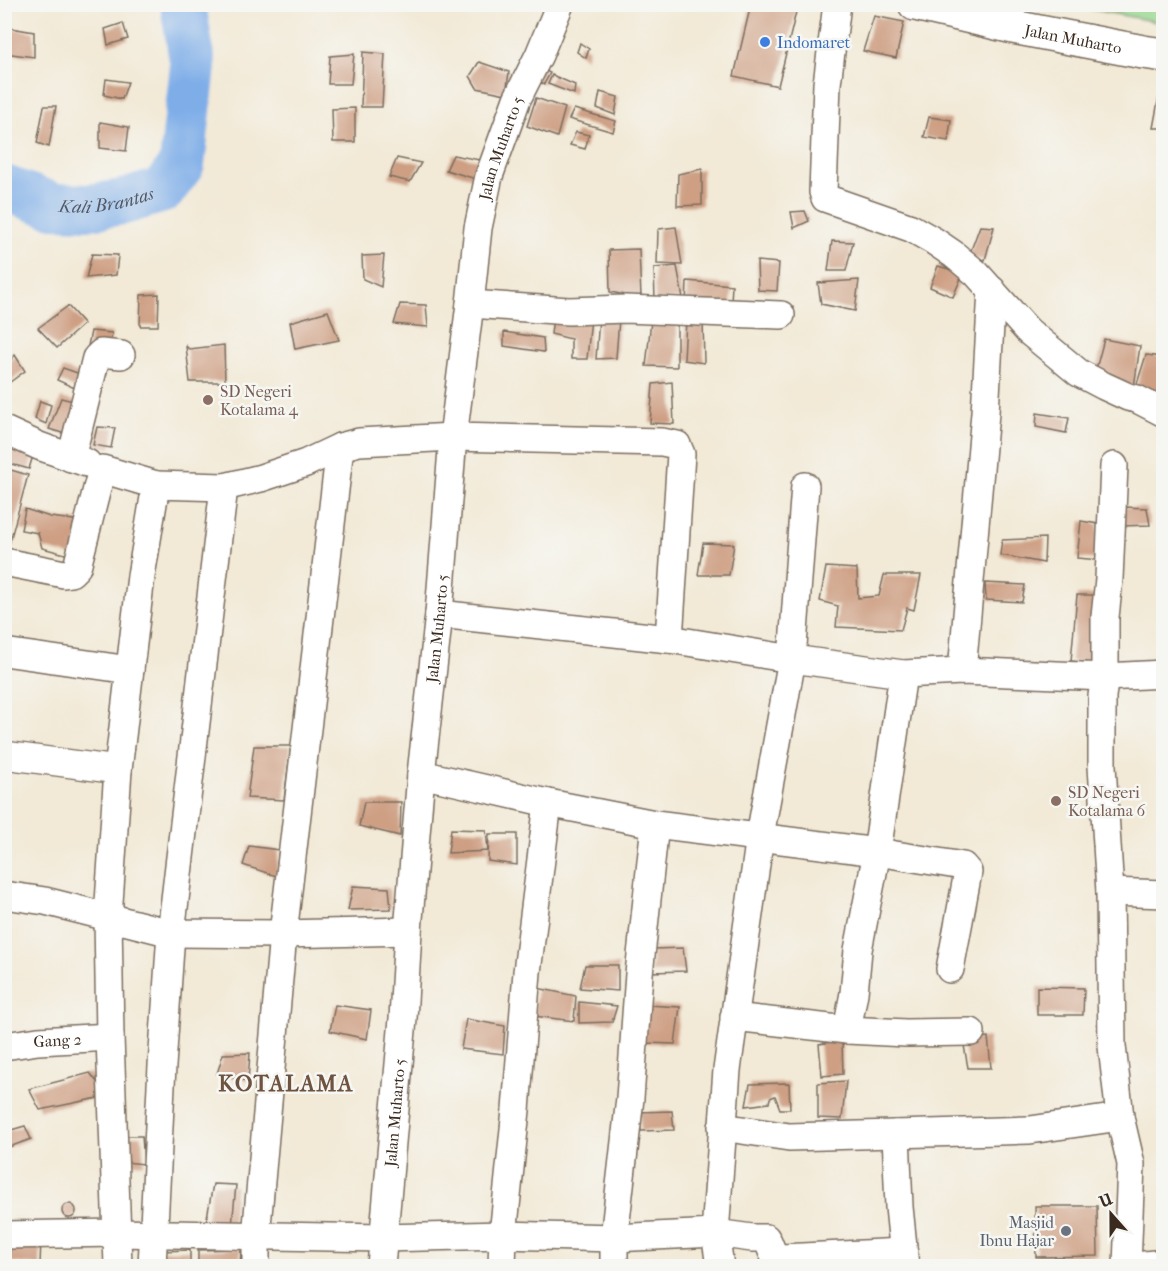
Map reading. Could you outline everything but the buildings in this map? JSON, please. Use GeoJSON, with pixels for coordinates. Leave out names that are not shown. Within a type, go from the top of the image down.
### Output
{"type":"FeatureCollection","features":[{"type":"Feature","properties":{"kind":"main road","name":"Jalan Muharto"},"geometry":{"type":"LineString","coordinates":[[915,4],[1013,27],[1164,55]]}},
{"type":"Feature","properties":{"kind":"street","name":"Jalan Muharto 5"},"geometry":{"type":"LineString","coordinates":[[381,1266],[402,1030],[421,774],[439,614],[453,437],[478,228],[489,177],[517,99],[560,4]]}},
{"type":"Feature","properties":{"kind":"street"},"geometry":{"type":"LineString","coordinates":[[837,4],[827,84],[823,192],[825,198],[911,228],[953,254],[976,273],[1028,331],[1079,373],[1164,412]]}},
{"type":"Feature","properties":{"kind":"street"},"geometry":{"type":"LineString","coordinates":[[962,671],[984,425],[992,290]]}},
{"type":"Feature","properties":{"kind":"street"},"geometry":{"type":"LineString","coordinates":[[470,304],[568,311],[625,309],[781,315]]}},
{"type":"Feature","properties":{"kind":"street"},"geometry":{"type":"LineString","coordinates":[[71,458],[96,358],[101,353],[121,355]]}},
{"type":"Feature","properties":{"kind":"street"},"geometry":{"type":"LineString","coordinates":[[4,430],[71,458],[156,485],[224,487],[306,463],[340,447],[359,442],[453,437],[674,443],[681,454],[669,639]]}},
{"type":"Feature","properties":{"kind":"street"},"geometry":{"type":"LineString","coordinates":[[256,1266],[256,1237],[283,934],[340,447]]}},
{"type":"Feature","properties":{"kind":"street"},"geometry":{"type":"LineString","coordinates":[[1114,466],[1105,617],[1102,766],[1110,892],[1112,1046],[1120,1117],[1131,1164],[1127,1266]]}},
{"type":"Feature","properties":{"kind":"street"},"geometry":{"type":"LineString","coordinates":[[4,562],[64,574],[71,573],[77,567],[102,469]]}},
{"type":"Feature","properties":{"kind":"street"},"geometry":{"type":"LineString","coordinates":[[118,1266],[108,917],[118,771],[141,576],[156,485]]}},
{"type":"Feature","properties":{"kind":"street"},"geometry":{"type":"LineString","coordinates":[[720,1266],[715,1233],[727,1070],[760,836],[792,659],[805,486]]}},
{"type":"Feature","properties":{"kind":"street"},"geometry":{"type":"LineString","coordinates":[[152,1266],[171,933],[224,487]]}},
{"type":"Feature","properties":{"kind":"street"},"geometry":{"type":"LineString","coordinates":[[439,614],[669,639],[903,674],[962,671],[1105,677],[1164,674]]}},
{"type":"Feature","properties":{"kind":"street"},"geometry":{"type":"LineString","coordinates":[[4,652],[130,670]]}},
{"type":"Feature","properties":{"kind":"street"},"geometry":{"type":"LineString","coordinates":[[847,1030],[854,993],[858,951],[877,852],[903,674]]}},
{"type":"Feature","properties":{"kind":"street"},"geometry":{"type":"LineString","coordinates":[[4,755],[118,771]]}},
{"type":"Feature","properties":{"kind":"street"},"geometry":{"type":"LineString","coordinates":[[421,774],[548,803],[655,824],[760,836],[963,866],[968,872],[950,969]]}},
{"type":"Feature","properties":{"kind":"street"},"geometry":{"type":"LineString","coordinates":[[502,1266],[527,972],[548,803]]}},
{"type":"Feature","properties":{"kind":"street"},"geometry":{"type":"LineString","coordinates":[[614,1266],[614,1238],[630,1098],[639,974],[655,824]]}},
{"type":"Feature","properties":{"kind":"street"},"geometry":{"type":"LineString","coordinates":[[1110,892],[1164,894]]}},
{"type":"Feature","properties":{"kind":"street"},"geometry":{"type":"LineString","coordinates":[[4,895],[45,901],[171,933],[283,934],[408,931]]}},
{"type":"Feature","properties":{"kind":"street"},"geometry":{"type":"LineString","coordinates":[[734,1017],[847,1030],[906,1033],[971,1032]]}},
{"type":"Feature","properties":{"kind":"street","name":"Gang 2"},"geometry":{"type":"LineString","coordinates":[[4,1046],[38,1041],[110,1037]]}},
{"type":"Feature","properties":{"kind":"street"},"geometry":{"type":"LineString","coordinates":[[722,1127],[789,1137],[1030,1130],[1120,1117]]}},
{"type":"Feature","properties":{"kind":"street"},"geometry":{"type":"LineString","coordinates":[[4,1235],[117,1233],[256,1237],[383,1238],[503,1235],[614,1238],[715,1233],[766,1238],[778,1263],[782,1258],[904,1259],[896,1134]]}},
{"type":"Feature","properties":{"kind":"street"},"geometry":{"type":"LineString","coordinates":[[1136,1266],[1164,1263]]}},
{"type":"Feature","properties":{"kind":"green space"},"geometry":{"type":"Polygon","coordinates":[[[1069,5],[1163,5],[1163,23],[1069,5]]]}},
{"type":"Feature","properties":{"kind":"waterway","name":"Kali Brantas"},"geometry":{"type":"LineString","coordinates":[[4,188],[55,206],[89,207],[123,202],[163,190],[182,164],[193,66],[183,4]]}},
{"type":"Feature","properties":{"kind":"place","name":"Indomaret"},"geometry":{"type":"Point","coordinates":[765,42]}},
{"type":"Feature","properties":{"kind":"place","name":"SD Negeri Kotalama 4"},"geometry":{"type":"Point","coordinates":[208,400]}},
{"type":"Feature","properties":{"kind":"place","name":"SD Negeri Kotalama 6"},"geometry":{"type":"Point","coordinates":[1056,801]}},
{"type":"Feature","properties":{"kind":"place","name":"Masjid Ibnu Hajar"},"geometry":{"type":"Point","coordinates":[1066,1231]}},
{"type":"Feature","properties":{"kind":"district","name":"KOTALAMA"},"geometry":{"type":"Point","coordinates":[286,1083]}}]}
